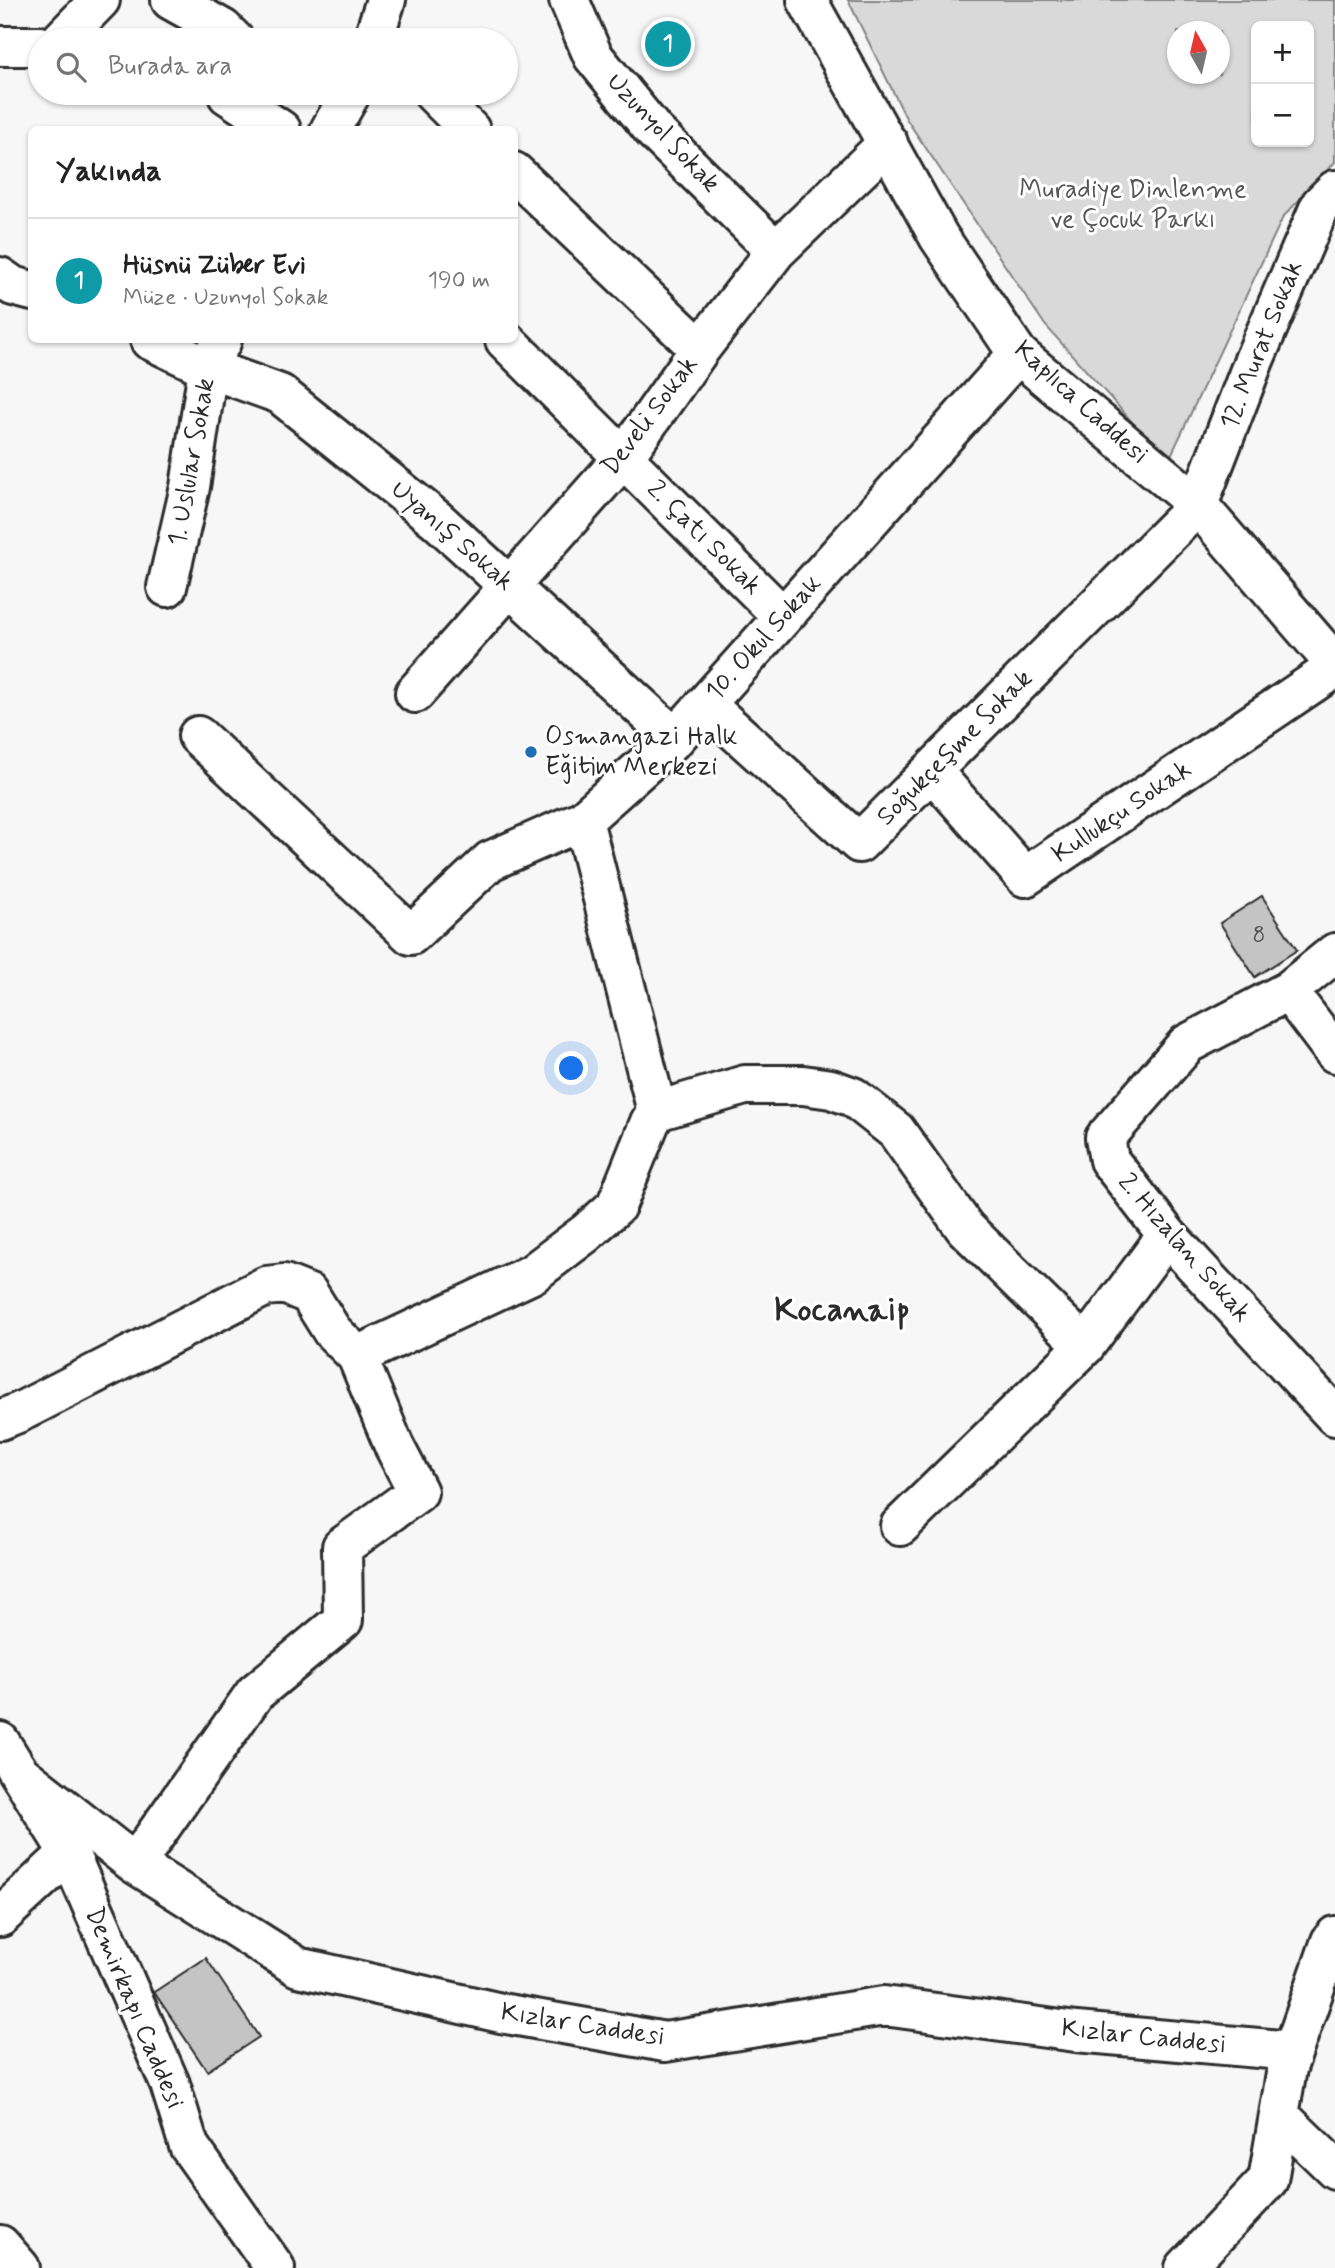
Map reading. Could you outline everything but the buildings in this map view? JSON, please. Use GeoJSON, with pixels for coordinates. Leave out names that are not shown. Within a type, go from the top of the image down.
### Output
{"type":"FeatureCollection","features":[{"type":"Feature","properties":{"kind":"street"},"geometry":{"type":"LineString","coordinates":[[73,28],[100,0]]}},
{"type":"Feature","properties":{"kind":"street"},"geometry":{"type":"LineString","coordinates":[[172,0],[221,28]]}},
{"type":"Feature","properties":{"kind":"street"},"geometry":{"type":"LineString","coordinates":[[377,28],[386,0]]}},
{"type":"Feature","properties":{"kind":"street","name":"Uzunyol Sokak"},"geometry":{"type":"LineString","coordinates":[[569,0],[593,56],[654,131],[776,251]]}},
{"type":"Feature","properties":{"kind":"street","name":"Kaplıca Caddesi"},"geometry":{"type":"LineString","coordinates":[[807,0],[939,237],[1018,354],[1198,505],[1335,666]]}},
{"type":"Feature","properties":{"kind":"street"},"geometry":{"type":"LineString","coordinates":[[0,46],[28,46]]}},
{"type":"Feature","properties":{"kind":"street"},"geometry":{"type":"LineString","coordinates":[[243,105],[275,126]]}},
{"type":"Feature","properties":{"kind":"street"},"geometry":{"type":"LineString","coordinates":[[332,126],[344,105]]}},
{"type":"Feature","properties":{"kind":"street"},"geometry":{"type":"LineString","coordinates":[[445,105],[466,126]]}},
{"type":"Feature","properties":{"kind":"street","name":"Develi Sokak"},"geometry":{"type":"LineString","coordinates":[[415,693],[624,457],[700,349],[776,251],[888,143]]}},
{"type":"Feature","properties":{"kind":"street"},"geometry":{"type":"LineString","coordinates":[[518,176],[700,349]]}},
{"type":"Feature","properties":{"kind":"street","name":"12. Murat Sokak"},"geometry":{"type":"LineString","coordinates":[[1198,505],[1254,360],[1321,205],[1335,190]]}},
{"type":"Feature","properties":{"kind":"street"},"geometry":{"type":"LineString","coordinates":[[0,277],[13,286],[28,290]]}},
{"type":"Feature","properties":{"kind":"street","name":"Uyanış Sokak"},"geometry":{"type":"LineString","coordinates":[[164,343],[215,354],[280,394],[438,520],[674,738]]}},
{"type":"Feature","properties":{"kind":"street","name":"2. Çatı Sokak"},"geometry":{"type":"LineString","coordinates":[[508,343],[783,617]]}},
{"type":"Feature","properties":{"kind":"street","name":"1. Uslular Sokak"},"geometry":{"type":"LineString","coordinates":[[167,587],[190,487],[215,354]]}},
{"type":"Feature","properties":{"kind":"street","name":"10. Okul Sokak"},"geometry":{"type":"LineString","coordinates":[[198,736],[411,935],[490,861],[583,820],[674,738],[1018,354]]}},
{"type":"Feature","properties":{"kind":"street","name":"Soğukçeşme Sokak"},"geometry":{"type":"LineString","coordinates":[[705,704],[859,843],[1198,505]]}},
{"type":"Feature","properties":{"kind":"street","name":"Kullukçu Sokak"},"geometry":{"type":"LineString","coordinates":[[932,771],[1025,877],[1335,666]]}},
{"type":"Feature","properties":{"kind":"street"},"geometry":{"type":"LineString","coordinates":[[583,820],[657,1111]]}},
{"type":"Feature","properties":{"kind":"street","name":"2. Hızalan Sokak"},"geometry":{"type":"LineString","coordinates":[[1335,953],[1288,991],[1187,1044],[1105,1138],[1109,1160],[1167,1235],[1335,1416]]}},
{"type":"Feature","properties":{"kind":"street"},"geometry":{"type":"LineString","coordinates":[[1288,991],[1335,1053]]}},
{"type":"Feature","properties":{"kind":"street"},"geometry":{"type":"LineString","coordinates":[[357,1356],[532,1274],[586,1233],[616,1206],[657,1111],[746,1085],[803,1085],[831,1089],[853,1097],[896,1131],[965,1228],[1085,1346]]}},
{"type":"Feature","properties":{"kind":"street"},"geometry":{"type":"LineString","coordinates":[[900,1526],[1085,1346],[1167,1235]]}},
{"type":"Feature","properties":{"kind":"street"},"geometry":{"type":"LineString","coordinates":[[0,1420],[266,1286],[284,1284],[309,1294],[332,1331],[357,1356],[394,1446],[418,1492],[342,1547],[343,1620],[254,1693],[135,1864]]}},
{"type":"Feature","properties":{"kind":"street","name":"Kızlar Caddesi"},"geometry":{"type":"LineString","coordinates":[[9,1757],[135,1864],[298,1967],[501,2013],[665,2042],[884,2006],[1076,2032],[1293,2051]]}},
{"type":"Feature","properties":{"kind":"street","name":"Demirkapı Caddesi"},"geometry":{"type":"LineString","coordinates":[[9,1757],[69,1853],[170,2084],[189,2146],[275,2268]]}},
{"type":"Feature","properties":{"kind":"street"},"geometry":{"type":"LineString","coordinates":[[0,1917],[69,1853]]}},
{"type":"Feature","properties":{"kind":"street"},"geometry":{"type":"LineString","coordinates":[[1185,2268],[1268,2179],[1293,2051],[1335,1936]]}},
{"type":"Feature","properties":{"kind":"street"},"geometry":{"type":"LineString","coordinates":[[1279,2115],[1335,2169]]}},
{"type":"Feature","properties":{"kind":"street"},"geometry":{"type":"LineString","coordinates":[[0,2245],[20,2268]]}},
{"type":"Feature","properties":{"kind":"green space","name":"Muradiye Dinlenme ve Çocuk Parkı"},"geometry":{"type":"Polygon","coordinates":[[[848,0],[1335,0],[1335,162],[1283,217],[1168,462],[1045,325],[907,120],[848,0]]]}},
{"type":"Feature","properties":{"kind":"place","name":"Hüsnü Züber Evi"},"geometry":{"type":"Point","coordinates":[668,44]}},
{"type":"Feature","properties":{"kind":"place","name":"Osmangazi Halk Eğitim Merkezi"},"geometry":{"type":"Point","coordinates":[531,752]}},
{"type":"Feature","properties":{"kind":"district","name":"Kocanaip"},"geometry":{"type":"Point","coordinates":[842,1311]}}]}
